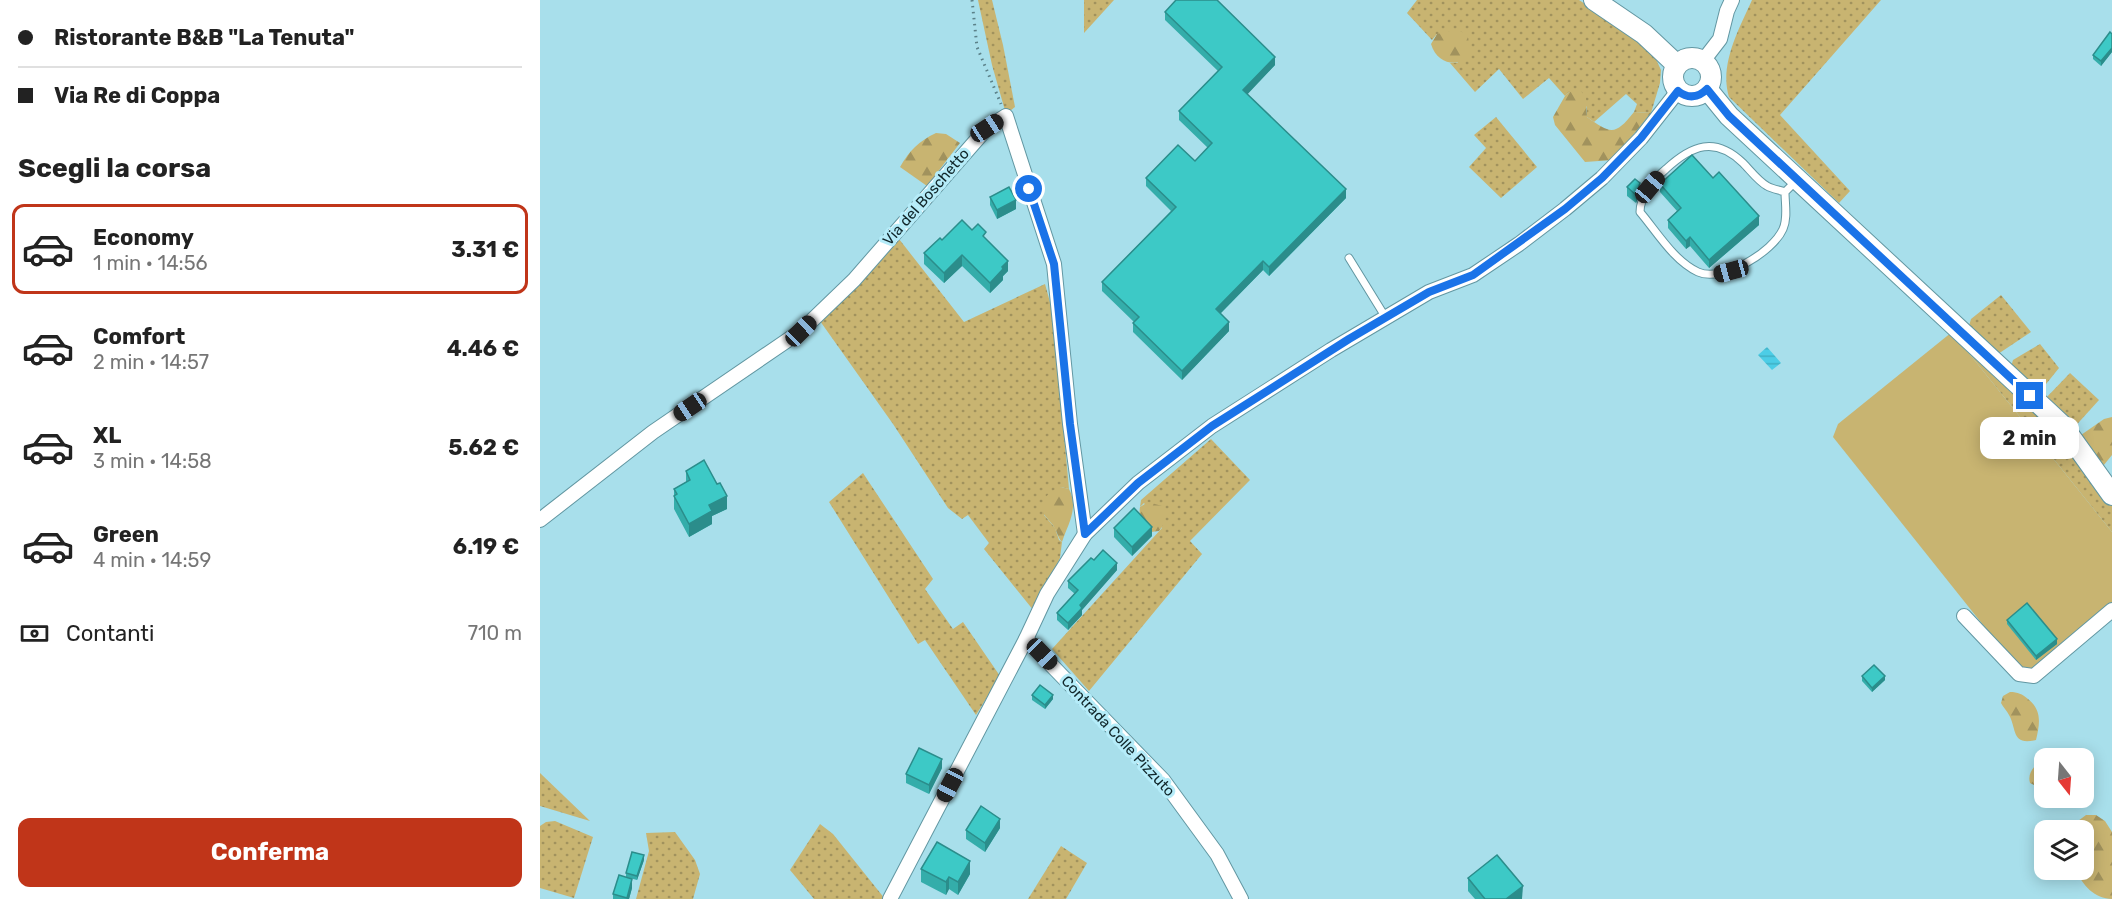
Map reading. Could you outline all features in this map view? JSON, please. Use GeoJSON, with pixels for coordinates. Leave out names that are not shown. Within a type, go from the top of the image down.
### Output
{"type":"FeatureCollection","features":[{"type":"Feature","properties":{"kind":"street"},"geometry":{"type":"LineString","coordinates":[[1594,0],[1638,29],[1677,65]]}},
{"type":"Feature","properties":{"kind":"street"},"geometry":{"type":"LineString","coordinates":[[1702,61],[1720,39],[1732,0]]}},
{"type":"Feature","properties":{"kind":"street"},"geometry":{"type":"LineString","coordinates":[[1692,58],[1702,61],[1711,74],[1707,89],[1695,96],[1686,96],[1678,91],[1673,81],[1674,70],[1681,61],[1692,58]]}},
{"type":"Feature","properties":{"kind":"street"},"geometry":{"type":"LineString","coordinates":[[1707,89],[1791,186],[2062,425],[2112,495]]}},
{"type":"Feature","properties":{"kind":"street"},"geometry":{"type":"LineString","coordinates":[[890,899],[1026,639],[1047,594],[1085,534],[1138,483],[1212,426],[1331,350],[1429,292],[1473,275],[1565,209],[1602,178],[1641,138],[1678,91]]}},
{"type":"Feature","properties":{"kind":"street","name":"Via del Boschetto"},"geometry":{"type":"LineString","coordinates":[[540,520],[653,432],[801,331],[854,280],[987,128],[1006,116]]}},
{"type":"Feature","properties":{"kind":"street"},"geometry":{"type":"LineString","coordinates":[[1006,116],[1054,264],[1070,424],[1085,534]]}},
{"type":"Feature","properties":{"kind":"street"},"geometry":{"type":"LineString","coordinates":[[1964,616],[2019,674],[2034,676],[2112,610]]}},
{"type":"Feature","properties":{"kind":"street","name":"Contrada Colle Pizzuto"},"geometry":{"type":"LineString","coordinates":[[1026,639],[1163,780],[1217,854],[1241,899]]}},
{"type":"Feature","properties":{"kind":"lane"},"geometry":{"type":"LineString","coordinates":[[1707,145],[1724,148],[1766,186],[1791,186],[1783,230],[1774,242],[1751,260],[1731,271],[1711,276],[1698,272],[1681,261],[1640,212],[1640,203],[1664,170],[1682,156],[1707,145]]}},
{"type":"Feature","properties":{"kind":"lane"},"geometry":{"type":"LineString","coordinates":[[1349,258],[1386,318]]}},
{"type":"Feature","properties":{"kind":"path"},"geometry":{"type":"LineString","coordinates":[[972,0],[977,47],[1006,116]]}},
{"type":"Feature","properties":{"kind":"green space"},"geometry":{"type":"Polygon","coordinates":[[[978,0],[992,0],[1015,107],[1006,114],[992,65],[978,0]]]}},
{"type":"Feature","properties":{"kind":"green space"},"geometry":{"type":"Polygon","coordinates":[[[1084,0],[1114,0],[1084,33],[1084,0]]]}},
{"type":"Feature","properties":{"kind":"green space"},"geometry":{"type":"Polygon","coordinates":[[[1417,0],[1579,0],[1630,33],[1654,55],[1661,70],[1660,83],[1651,113],[1634,112],[1637,104],[1626,94],[1594,122],[1587,117],[1587,107],[1569,92],[1565,96],[1549,78],[1523,99],[1499,69],[1475,92],[1450,63],[1458,63],[1437,34],[1432,40],[1407,13],[1417,0]]]}},
{"type":"Feature","properties":{"kind":"green space"},"geometry":{"type":"Polygon","coordinates":[[[1752,0],[1881,0],[1780,115],[1850,191],[1839,203],[1729,97],[1728,60],[1736,35],[1752,0]]]}},
{"type":"Feature","properties":{"kind":"green space"},"geometry":{"type":"Polygon","coordinates":[[[1455,30],[1465,33],[1469,53],[1465,59],[1451,63],[1436,54],[1431,44],[1437,34],[1455,30]]]}},
{"type":"Feature","properties":{"kind":"green space"},"geometry":{"type":"Polygon","coordinates":[[[1581,91],[1586,98],[1587,117],[1607,129],[1617,129],[1634,112],[1651,113],[1613,160],[1585,162],[1555,125],[1553,117],[1565,96],[1569,92],[1581,91]]]}},
{"type":"Feature","properties":{"kind":"green space"},"geometry":{"type":"Polygon","coordinates":[[[1496,117],[1537,167],[1501,198],[1469,167],[1486,148],[1474,135],[1496,117]]]}},
{"type":"Feature","properties":{"kind":"green space"},"geometry":{"type":"Polygon","coordinates":[[[936,133],[946,134],[960,143],[927,186],[900,167],[915,147],[936,133]]]}},
{"type":"Feature","properties":{"kind":"green space"},"geometry":{"type":"Polygon","coordinates":[[[899,239],[964,322],[1045,284],[1053,313],[1069,489],[1061,487],[1044,515],[1055,528],[1062,542],[1060,558],[1034,611],[984,549],[989,543],[968,515],[962,519],[948,508],[893,424],[820,321],[899,239]]]}},
{"type":"Feature","properties":{"kind":"green space"},"geometry":{"type":"Polygon","coordinates":[[[2001,295],[2031,332],[1998,354],[1969,326],[1971,319],[2001,295]]]}},
{"type":"Feature","properties":{"kind":"green space"},"geometry":{"type":"Polygon","coordinates":[[[1952,332],[1992,367],[2072,453],[2112,506],[2112,532],[1952,332]]]}},
{"type":"Feature","properties":{"kind":"green space"},"geometry":{"type":"Polygon","coordinates":[[[1952,332],[2112,532],[2112,605],[2032,672],[2019,670],[1833,437],[1838,424],[1952,332]]]}},
{"type":"Feature","properties":{"kind":"green space"},"geometry":{"type":"Polygon","coordinates":[[[2040,344],[2059,368],[2038,394],[2011,367],[2013,360],[2040,344]]]}},
{"type":"Feature","properties":{"kind":"green space"},"geometry":{"type":"Polygon","coordinates":[[[2070,373],[2099,400],[2070,432],[2044,400],[2070,373]]]}},
{"type":"Feature","properties":{"kind":"green space"},"geometry":{"type":"Polygon","coordinates":[[[2112,417],[2112,455],[2099,471],[2081,435],[2104,419],[2112,417]]]}},
{"type":"Feature","properties":{"kind":"green space"},"geometry":{"type":"Polygon","coordinates":[[[1211,439],[1250,480],[1190,541],[1202,554],[1089,691],[1052,649],[1162,528],[1144,503],[1140,507],[1141,500],[1211,439]]]}},
{"type":"Feature","properties":{"kind":"green space"},"geometry":{"type":"Polygon","coordinates":[[[863,473],[933,579],[925,589],[953,629],[963,622],[1000,676],[976,715],[925,640],[918,644],[829,502],[863,473]]]}},
{"type":"Feature","properties":{"kind":"green space"},"geometry":{"type":"Polygon","coordinates":[[[1061,487],[1069,489],[1073,503],[1072,516],[1062,542],[1042,507],[1045,498],[1052,491],[1061,487]]]}},
{"type":"Feature","properties":{"kind":"green space"},"geometry":{"type":"Polygon","coordinates":[[[1148,502],[1162,506],[1164,519],[1159,531],[1151,532],[1141,518],[1140,507],[1148,502]]]}},
{"type":"Feature","properties":{"kind":"green space"},"geometry":{"type":"Polygon","coordinates":[[[2010,692],[2024,696],[2036,708],[2039,722],[2036,740],[2022,741],[2016,735],[2009,715],[2001,703],[2003,696],[2010,692]]]}},
{"type":"Feature","properties":{"kind":"green space"},"geometry":{"type":"Polygon","coordinates":[[[2034,768],[2034,785],[2029,779],[2034,768]]]}},
{"type":"Feature","properties":{"kind":"green space"},"geometry":{"type":"Polygon","coordinates":[[[540,773],[590,821],[540,806],[540,773]]]}},
{"type":"Feature","properties":{"kind":"green space"},"geometry":{"type":"Polygon","coordinates":[[[2086,815],[2096,815],[2105,821],[2112,832],[2112,899],[2095,894],[2081,880],[2094,880],[2094,820],[2079,820],[2086,815]]]}},
{"type":"Feature","properties":{"kind":"green space"},"geometry":{"type":"Polygon","coordinates":[[[555,821],[593,837],[574,898],[540,888],[540,826],[546,822],[555,821]]]}},
{"type":"Feature","properties":{"kind":"green space"},"geometry":{"type":"Polygon","coordinates":[[[820,824],[833,834],[885,899],[814,899],[790,870],[820,824]]]}},
{"type":"Feature","properties":{"kind":"green space"},"geometry":{"type":"Polygon","coordinates":[[[675,832],[695,860],[700,874],[693,899],[636,899],[649,851],[646,833],[675,832]]]}},
{"type":"Feature","properties":{"kind":"green space"},"geometry":{"type":"Polygon","coordinates":[[[1061,846],[1087,863],[1066,899],[1028,899],[1061,846]]]}},
{"type":"Feature","properties":{"kind":"water"},"geometry":{"type":"Polygon","coordinates":[[[1767,347],[1781,363],[1772,370],[1758,355],[1767,347]]]}},
{"type":"Feature","properties":{"kind":"building"},"geometry":{"type":"Polygon","coordinates":[[[1176,0],[1217,0],[1275,57],[1243,90],[1346,189],[1269,267],[1263,261],[1216,309],[1229,322],[1182,371],[1133,323],[1139,317],[1102,282],[1176,207],[1146,178],[1178,145],[1195,161],[1212,143],[1179,111],[1222,67],[1165,12],[1176,0]]]}},
{"type":"Feature","properties":{"kind":"building"},"geometry":{"type":"Polygon","coordinates":[[[2110,32],[2112,48],[2101,61],[2093,55],[2110,32]]]}},
{"type":"Feature","properties":{"kind":"building"},"geometry":{"type":"Polygon","coordinates":[[[1692,155],[1713,178],[1719,172],[1759,216],[1709,260],[1690,237],[1686,241],[1668,220],[1681,208],[1660,184],[1692,155]]]}},
{"type":"Feature","properties":{"kind":"building"},"geometry":{"type":"Polygon","coordinates":[[[1635,179],[1640,183],[1636,195],[1627,187],[1635,179]]]}},
{"type":"Feature","properties":{"kind":"building"},"geometry":{"type":"Polygon","coordinates":[[[1009,187],[1016,200],[997,210],[990,197],[1009,187]]]}},
{"type":"Feature","properties":{"kind":"building"},"geometry":{"type":"Polygon","coordinates":[[[962,220],[972,230],[978,224],[986,232],[983,236],[1008,261],[990,283],[962,255],[944,273],[924,253],[940,238],[942,240],[962,220]]]}},
{"type":"Feature","properties":{"kind":"building"},"geometry":{"type":"Polygon","coordinates":[[[704,460],[717,484],[720,483],[727,496],[709,505],[712,511],[689,524],[674,496],[677,494],[674,489],[690,480],[686,471],[704,460]]]}},
{"type":"Feature","properties":{"kind":"building"},"geometry":{"type":"Polygon","coordinates":[[[1134,508],[1152,527],[1132,547],[1114,528],[1134,508]]]}},
{"type":"Feature","properties":{"kind":"building"},"geometry":{"type":"Polygon","coordinates":[[[1103,550],[1117,563],[1080,605],[1082,608],[1068,623],[1057,613],[1078,590],[1068,581],[1091,558],[1094,560],[1103,550]]]}},
{"type":"Feature","properties":{"kind":"building"},"geometry":{"type":"Polygon","coordinates":[[[2027,603],[2057,639],[2036,656],[2007,620],[2027,603]]]}},
{"type":"Feature","properties":{"kind":"building"},"geometry":{"type":"Polygon","coordinates":[[[1874,665],[1885,676],[1872,688],[1862,676],[1874,665]]]}},
{"type":"Feature","properties":{"kind":"building"},"geometry":{"type":"Polygon","coordinates":[[[1040,685],[1053,695],[1045,705],[1032,695],[1040,685]]]}},
{"type":"Feature","properties":{"kind":"building"},"geometry":{"type":"Polygon","coordinates":[[[919,748],[942,759],[929,785],[906,774],[919,748]]]}},
{"type":"Feature","properties":{"kind":"building"},"geometry":{"type":"Polygon","coordinates":[[[981,806],[1000,819],[985,843],[966,830],[981,806]]]}},
{"type":"Feature","properties":{"kind":"building"},"geometry":{"type":"Polygon","coordinates":[[[937,842],[970,861],[958,882],[949,877],[946,882],[921,869],[937,842]]]}},
{"type":"Feature","properties":{"kind":"building"},"geometry":{"type":"Polygon","coordinates":[[[632,852],[644,855],[637,876],[626,873],[632,852]]]}},
{"type":"Feature","properties":{"kind":"building"},"geometry":{"type":"Polygon","coordinates":[[[1497,855],[1523,886],[1506,899],[1485,899],[1468,878],[1497,855]]]}},
{"type":"Feature","properties":{"kind":"building"},"geometry":{"type":"Polygon","coordinates":[[[619,875],[632,879],[627,898],[613,894],[619,875]]]}},
{"type":"Feature","properties":{"kind":"route"},"geometry":{"type":"LineString","coordinates":[[1029,189],[1054,264],[1070,424],[1085,534],[1138,483],[1212,426],[1349,339],[1429,292],[1473,275],[1519,244],[1602,178],[1641,138],[1678,91],[1686,96],[1695,96],[1707,89],[1729,116],[2030,396]]}}]}
